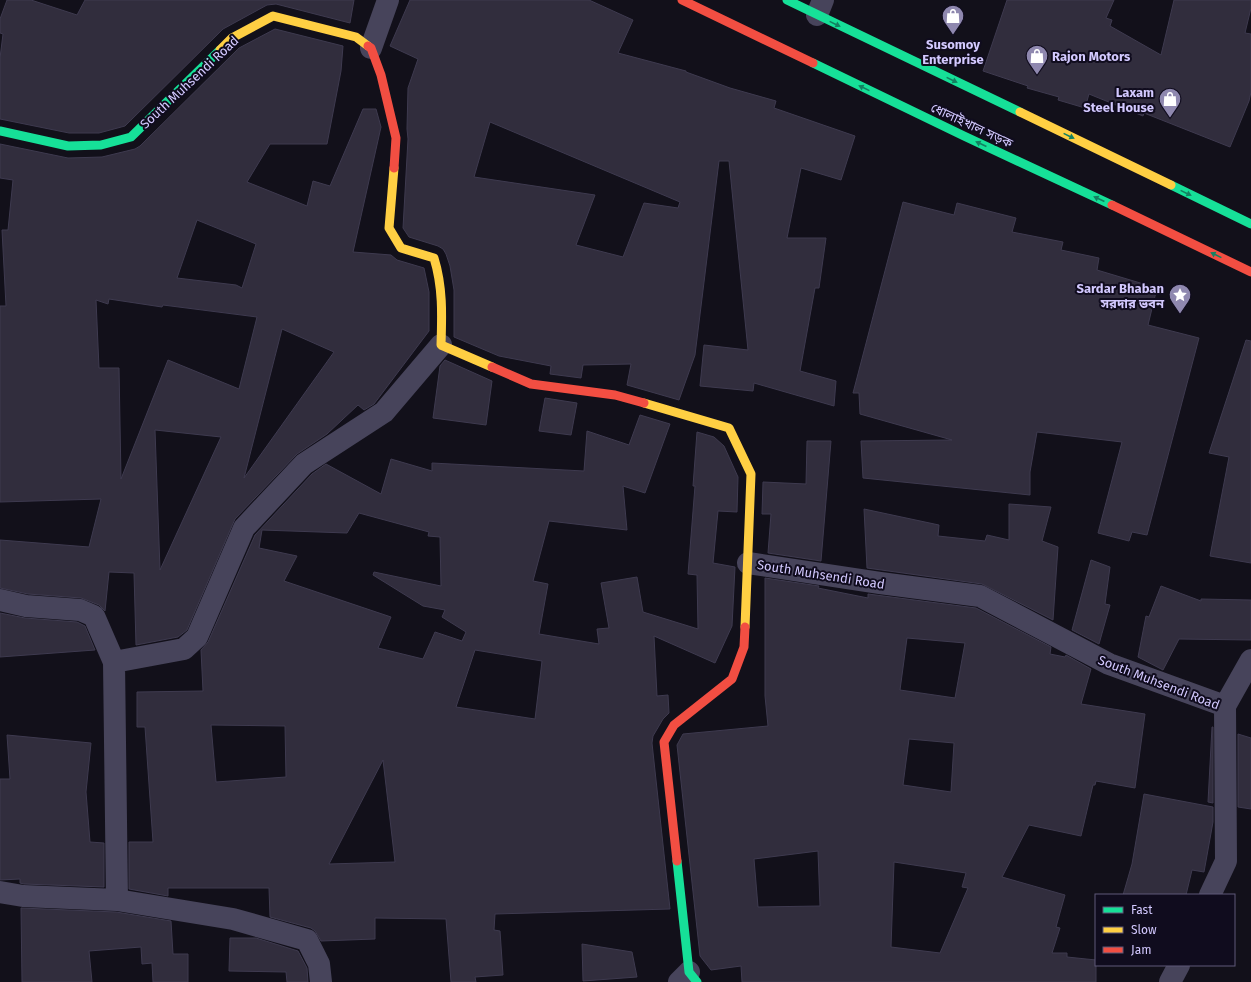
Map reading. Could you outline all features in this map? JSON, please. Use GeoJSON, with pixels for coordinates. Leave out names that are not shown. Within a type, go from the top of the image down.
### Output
{"type":"FeatureCollection","features":[{"type":"Feature","properties":{"kind":"street"},"geometry":{"type":"LineString","coordinates":[[114,662],[184,649],[197,637],[244,528],[304,464],[384,412],[441,345],[442,292],[439,272],[434,258],[401,248],[389,228],[396,138],[381,75],[371,48],[388,0]]}},
{"type":"Feature","properties":{"kind":"street","name":"ধোলাইখাল সড়ক"},"geometry":{"type":"LineString","coordinates":[[682,0],[1251,272]]}},
{"type":"Feature","properties":{"kind":"street"},"geometry":{"type":"LineString","coordinates":[[787,0],[820,7],[1251,224]]}},
{"type":"Feature","properties":{"kind":"street","name":"South Muhsendi Road"},"geometry":{"type":"LineString","coordinates":[[0,131],[68,146],[101,144],[131,138],[232,38],[273,16],[356,37],[371,48]]}},
{"type":"Feature","properties":{"kind":"street","name":"South Muhsendi Road"},"geometry":{"type":"LineString","coordinates":[[441,345],[531,384],[615,395],[729,428],[751,474],[748,563],[880,583],[980,596],[1109,664],[1225,706],[1226,862],[1210,894]]}},
{"type":"Feature","properties":{"kind":"street"},"geometry":{"type":"LineString","coordinates":[[688,979],[664,742],[674,725],[732,678],[744,647],[748,563]]}},
{"type":"Feature","properties":{"kind":"street"},"geometry":{"type":"LineString","coordinates":[[0,600],[26,606],[80,610],[94,616],[114,662],[117,900]]}},
{"type":"Feature","properties":{"kind":"street"},"geometry":{"type":"LineString","coordinates":[[1225,706],[1251,660]]}},
{"type":"Feature","properties":{"kind":"street"},"geometry":{"type":"LineString","coordinates":[[0,892],[23,896],[117,900],[233,919],[307,940],[318,964],[321,982]]}},
{"type":"Feature","properties":{"kind":"street"},"geometry":{"type":"LineString","coordinates":[[1170,982],[1178,966]]}},
{"type":"Feature","properties":{"kind":"building"},"geometry":{"type":"Polygon","coordinates":[[[7,0],[31,0],[77,15],[85,0],[354,0],[350,23],[276,4],[267,5],[223,29],[125,126],[99,133],[69,133],[0,119],[0,58],[3,34],[0,33],[0,19],[7,0]]]}},
{"type":"Feature","properties":{"kind":"building"},"geometry":{"type":"Polygon","coordinates":[[[410,0],[589,0],[633,20],[618,53],[686,71],[730,88],[776,101],[774,108],[855,136],[841,180],[801,168],[787,238],[826,238],[819,288],[815,288],[800,371],[836,381],[834,406],[754,383],[753,391],[700,386],[704,345],[748,350],[729,161],[719,161],[695,355],[679,400],[627,385],[631,364],[583,365],[581,378],[550,374],[551,366],[499,356],[454,337],[454,290],[450,266],[446,254],[443,249],[438,246],[409,237],[403,228],[408,139],[408,88],[418,59],[390,46],[410,0]],[[490,122],[474,177],[595,195],[576,245],[623,257],[644,203],[678,208],[680,202],[490,122]]]}},
{"type":"Feature","properties":{"kind":"building"},"geometry":{"type":"Polygon","coordinates":[[[1007,0],[1114,0],[1106,18],[1112,20],[1110,26],[1161,55],[1174,0],[1251,0],[1251,8],[1245,33],[1251,34],[1251,92],[1249,101],[1230,147],[1144,113],[1143,116],[1089,94],[1085,108],[1058,100],[1059,97],[1027,88],[1028,86],[983,71],[1007,0]]]}},
{"type":"Feature","properties":{"kind":"building"},"geometry":{"type":"Polygon","coordinates":[[[275,29],[343,46],[341,71],[327,144],[270,144],[247,182],[307,206],[313,181],[330,186],[363,109],[376,109],[381,127],[353,252],[391,255],[397,260],[424,268],[429,292],[429,331],[374,404],[364,410],[358,405],[327,434],[297,454],[235,519],[187,630],[178,637],[136,645],[134,573],[109,572],[105,611],[99,605],[81,598],[28,594],[0,588],[0,540],[89,547],[101,499],[0,502],[0,306],[6,306],[2,230],[8,230],[13,180],[0,178],[0,144],[68,158],[102,157],[135,149],[140,146],[239,48],[275,29]],[[197,220],[177,278],[236,285],[242,288],[256,244],[197,220]],[[109,299],[108,304],[96,300],[99,368],[119,368],[121,479],[168,360],[239,389],[257,317],[163,305],[162,307],[109,299]],[[282,329],[244,478],[334,352],[282,329]],[[155,430],[160,570],[221,437],[155,430]]]}},
{"type":"Feature","properties":{"kind":"building"},"geometry":{"type":"Polygon","coordinates":[[[903,202],[954,215],[957,203],[1016,218],[1012,232],[1063,242],[1061,250],[1099,258],[1097,270],[1157,288],[1148,325],[1199,338],[1147,535],[1132,532],[1129,541],[1098,533],[1122,442],[1037,432],[1030,472],[1030,495],[863,478],[861,441],[952,440],[860,414],[859,393],[853,393],[903,202]]]}},
{"type":"Feature","properties":{"kind":"building"},"geometry":{"type":"Polygon","coordinates":[[[1246,340],[1251,341],[1251,563],[1210,556],[1229,457],[1209,453],[1246,340]]]}},
{"type":"Feature","properties":{"kind":"building"},"geometry":{"type":"Polygon","coordinates":[[[445,360],[492,381],[486,425],[433,418],[440,366],[445,360]]]}},
{"type":"Feature","properties":{"kind":"building"},"geometry":{"type":"Polygon","coordinates":[[[545,398],[577,403],[571,435],[539,431],[545,398]]]}},
{"type":"Feature","properties":{"kind":"building"},"geometry":{"type":"Polygon","coordinates":[[[640,415],[670,424],[645,493],[623,486],[627,530],[549,521],[533,581],[548,584],[539,634],[599,644],[597,629],[609,628],[601,583],[637,577],[643,612],[698,629],[697,575],[688,574],[695,486],[693,486],[697,432],[714,437],[724,446],[738,477],[737,512],[718,511],[713,563],[735,567],[732,626],[715,663],[654,636],[657,696],[668,695],[669,713],[663,719],[653,736],[652,743],[670,909],[495,914],[494,930],[500,931],[503,975],[475,977],[476,982],[451,982],[446,919],[375,918],[375,939],[321,941],[315,931],[311,928],[270,917],[269,888],[168,888],[168,896],[129,889],[129,842],[153,842],[145,727],[137,727],[137,692],[203,691],[201,650],[208,642],[255,535],[312,474],[326,464],[381,494],[391,459],[432,471],[432,463],[584,471],[587,431],[629,445],[640,415]],[[359,513],[347,533],[262,530],[259,548],[297,556],[284,581],[391,617],[378,648],[423,659],[435,632],[462,641],[466,632],[442,617],[445,610],[423,606],[373,575],[374,572],[441,586],[440,537],[428,536],[429,532],[359,513]],[[475,650],[456,707],[535,719],[542,661],[475,650]],[[211,725],[216,782],[286,777],[285,726],[211,725]],[[383,760],[329,864],[395,862],[383,760]]]}},
{"type":"Feature","properties":{"kind":"building"},"geometry":{"type":"Polygon","coordinates":[[[807,441],[831,441],[821,561],[768,553],[771,514],[762,514],[763,482],[806,484],[807,441]]]}},
{"type":"Feature","properties":{"kind":"building"},"geometry":{"type":"Polygon","coordinates":[[[1009,504],[1051,507],[1042,541],[1058,547],[1053,620],[982,584],[867,568],[864,509],[939,525],[938,536],[985,541],[987,535],[1009,540],[1009,504]]]}},
{"type":"Feature","properties":{"kind":"building"},"geometry":{"type":"Polygon","coordinates":[[[1091,560],[1110,567],[1105,604],[1110,605],[1099,644],[1072,630],[1091,560]]]}},
{"type":"Feature","properties":{"kind":"building"},"geometry":{"type":"Polygon","coordinates":[[[765,578],[819,586],[818,588],[868,598],[868,594],[976,608],[1051,647],[1050,654],[1065,657],[1066,655],[1091,669],[1081,704],[1145,714],[1135,788],[1096,781],[1095,785],[1093,785],[1081,836],[1029,825],[1002,877],[1065,895],[1056,927],[1060,928],[1052,953],[1067,953],[1067,957],[1095,960],[1096,982],[742,982],[741,966],[711,970],[700,956],[677,745],[683,734],[768,726],[765,696],[765,578]],[[907,638],[900,690],[955,698],[965,643],[907,638]],[[909,739],[903,785],[951,792],[954,743],[909,739]],[[818,851],[754,859],[758,907],[820,906],[818,851]],[[894,862],[891,947],[940,953],[968,888],[962,887],[966,873],[894,862]]]}},
{"type":"Feature","properties":{"kind":"building"},"geometry":{"type":"Polygon","coordinates":[[[1161,586],[1201,601],[1201,599],[1251,600],[1251,640],[1179,639],[1163,670],[1138,657],[1146,616],[1149,617],[1161,586]]]}},
{"type":"Feature","properties":{"kind":"building"},"geometry":{"type":"Polygon","coordinates":[[[0,613],[25,618],[77,622],[85,626],[95,650],[0,657],[0,613]]]}},
{"type":"Feature","properties":{"kind":"building"},"geometry":{"type":"Polygon","coordinates":[[[1213,727],[1213,803],[1208,802],[1213,727]]]}},
{"type":"Feature","properties":{"kind":"building"},"geometry":{"type":"Polygon","coordinates":[[[1238,734],[1251,738],[1251,809],[1238,807],[1238,734]]]}},
{"type":"Feature","properties":{"kind":"building"},"geometry":{"type":"Polygon","coordinates":[[[7,735],[91,743],[86,792],[90,842],[104,843],[104,887],[24,884],[20,883],[20,879],[0,880],[0,779],[10,779],[7,735]]]}},
{"type":"Feature","properties":{"kind":"building"},"geometry":{"type":"Polygon","coordinates":[[[1144,794],[1213,807],[1213,822],[1204,872],[1192,870],[1186,894],[1123,894],[1132,864],[1144,794]]]}},
{"type":"Feature","properties":{"kind":"building"},"geometry":{"type":"Polygon","coordinates":[[[21,908],[116,912],[171,921],[173,954],[188,954],[188,982],[153,982],[152,963],[142,964],[141,947],[89,951],[92,982],[22,982],[21,908]]]}},
{"type":"Feature","properties":{"kind":"building"},"geometry":{"type":"Polygon","coordinates":[[[230,938],[256,938],[298,951],[307,968],[308,982],[287,982],[286,972],[229,971],[230,938]]]}},
{"type":"Feature","properties":{"kind":"building"},"geometry":{"type":"Polygon","coordinates":[[[582,944],[632,952],[637,977],[583,981],[582,944]]]}},
{"type":"Feature","properties":{"kind":"traffic: fast"},"geometry":{"type":"LineString","coordinates":[[787,0],[1020,112]]}},
{"type":"Feature","properties":{"kind":"traffic: fast"},"geometry":{"type":"LineString","coordinates":[[0,131],[68,146],[101,145],[131,137],[220,50]]}},
{"type":"Feature","properties":{"kind":"traffic: fast"},"geometry":{"type":"LineString","coordinates":[[813,63],[1112,205]]}},
{"type":"Feature","properties":{"kind":"traffic: fast"},"geometry":{"type":"LineString","coordinates":[[1171,185],[1251,224]]}},
{"type":"Feature","properties":{"kind":"traffic: fast"},"geometry":{"type":"LineString","coordinates":[[677,861],[689,972],[697,982]]}},
{"type":"Feature","properties":{"kind":"traffic: slow"},"geometry":{"type":"LineString","coordinates":[[220,50],[232,38],[273,16],[356,37],[368,46]]}},
{"type":"Feature","properties":{"kind":"traffic: slow"},"geometry":{"type":"LineString","coordinates":[[1020,112],[1171,185]]}},
{"type":"Feature","properties":{"kind":"traffic: slow"},"geometry":{"type":"LineString","coordinates":[[394,168],[389,228],[401,248],[434,258],[439,280],[442,312],[441,345],[492,367]]}},
{"type":"Feature","properties":{"kind":"traffic: slow"},"geometry":{"type":"LineString","coordinates":[[644,403],[729,428],[751,474],[745,627]]}},
{"type":"Feature","properties":{"kind":"traffic: jam"},"geometry":{"type":"LineString","coordinates":[[682,0],[813,63]]}},
{"type":"Feature","properties":{"kind":"traffic: jam"},"geometry":{"type":"LineString","coordinates":[[368,46],[371,48],[381,75],[396,138],[394,168]]}},
{"type":"Feature","properties":{"kind":"traffic: jam"},"geometry":{"type":"LineString","coordinates":[[1112,205],[1251,272]]}},
{"type":"Feature","properties":{"kind":"traffic: jam"},"geometry":{"type":"LineString","coordinates":[[492,367],[531,384],[615,395],[644,403]]}},
{"type":"Feature","properties":{"kind":"traffic: jam"},"geometry":{"type":"LineString","coordinates":[[677,861],[664,742],[674,725],[732,679],[744,647],[745,627]]}},
{"type":"Feature","properties":{"kind":"place","name":"Susomoy Enterprise"},"geometry":{"type":"Point","coordinates":[953,36]}},
{"type":"Feature","properties":{"kind":"place","name":"Rajon Motors"},"geometry":{"type":"Point","coordinates":[1037,76]}},
{"type":"Feature","properties":{"kind":"place","name":"Laxam Steel House"},"geometry":{"type":"Point","coordinates":[1170,118]}},
{"type":"Feature","properties":{"kind":"place","name":"Sardar Bhaban সরদার ভবন"},"geometry":{"type":"Point","coordinates":[1180,314]}}]}
